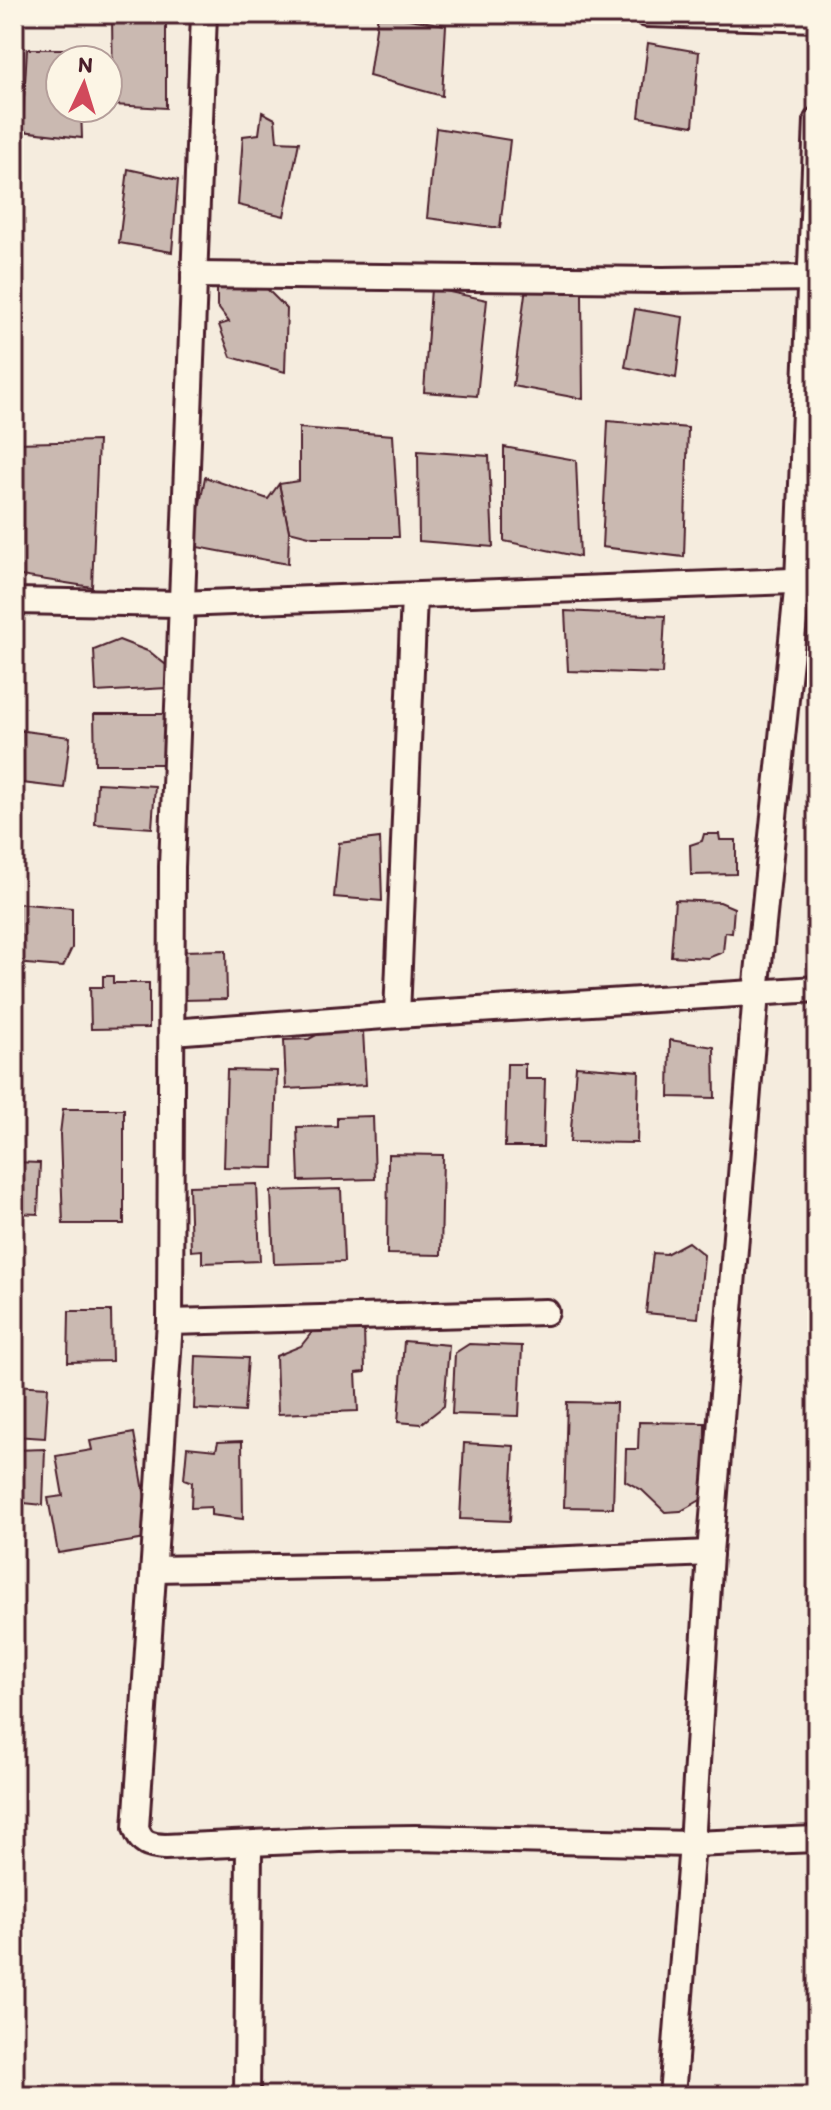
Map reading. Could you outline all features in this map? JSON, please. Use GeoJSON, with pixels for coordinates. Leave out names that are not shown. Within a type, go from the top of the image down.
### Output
{"type":"FeatureCollection","features":[{"type":"Feature","properties":{"kind":"street"},"geometry":{"type":"LineString","coordinates":[[204,14],[172,867],[170,1322],[136,1828],[140,1840],[151,1846],[415,1838],[692,1844],[817,1839]]}},
{"type":"Feature","properties":{"kind":"street"},"geometry":{"type":"LineString","coordinates":[[647,14],[817,19]]}},
{"type":"Feature","properties":{"kind":"street"},"geometry":{"type":"LineString","coordinates":[[672,2096],[710,1553],[756,993],[807,580],[817,120]]}},
{"type":"Feature","properties":{"kind":"street"},"geometry":{"type":"LineString","coordinates":[[194,275],[663,280],[814,278]]}},
{"type":"Feature","properties":{"kind":"street"},"geometry":{"type":"LineString","coordinates":[[14,601],[180,604],[807,580]]}},
{"type":"Feature","properties":{"kind":"street"},"geometry":{"type":"LineString","coordinates":[[397,1015],[414,596]]}},
{"type":"Feature","properties":{"kind":"street"},"geometry":{"type":"LineString","coordinates":[[172,1032],[817,989]]}},
{"type":"Feature","properties":{"kind":"street"},"geometry":{"type":"LineString","coordinates":[[170,1322],[546,1312]]}},
{"type":"Feature","properties":{"kind":"street"},"geometry":{"type":"LineString","coordinates":[[154,1569],[449,1564],[710,1553]]}},
{"type":"Feature","properties":{"kind":"street"},"geometry":{"type":"LineString","coordinates":[[247,2096],[249,1845]]}},
{"type":"Feature","properties":{"kind":"building"},"geometry":{"type":"Polygon","coordinates":[[[112,14],[166,14],[166,108],[124,106],[124,44],[112,44],[112,14]]]}},
{"type":"Feature","properties":{"kind":"building"},"geometry":{"type":"Polygon","coordinates":[[[378,14],[446,25],[442,96],[369,76],[378,14]]]}},
{"type":"Feature","properties":{"kind":"building"},"geometry":{"type":"Polygon","coordinates":[[[648,43],[699,52],[693,126],[639,117],[648,43]]]}},
{"type":"Feature","properties":{"kind":"building"},"geometry":{"type":"Polygon","coordinates":[[[27,49],[44,49],[44,124],[82,124],[82,138],[22,131],[27,49]]]}},
{"type":"Feature","properties":{"kind":"building"},"geometry":{"type":"Polygon","coordinates":[[[262,112],[275,119],[277,141],[299,142],[284,216],[238,205],[243,136],[259,134],[262,112]]]}},
{"type":"Feature","properties":{"kind":"building"},"geometry":{"type":"Polygon","coordinates":[[[436,128],[510,140],[500,228],[427,218],[436,128]]]}},
{"type":"Feature","properties":{"kind":"building"},"geometry":{"type":"Polygon","coordinates":[[[128,169],[178,180],[172,252],[119,243],[128,169]]]}},
{"type":"Feature","properties":{"kind":"building"},"geometry":{"type":"Polygon","coordinates":[[[217,286],[266,288],[287,309],[285,372],[231,357],[219,325],[229,322],[217,306],[217,286]]]}},
{"type":"Feature","properties":{"kind":"building"},"geometry":{"type":"Polygon","coordinates":[[[526,286],[582,292],[583,399],[513,386],[526,286]]]}},
{"type":"Feature","properties":{"kind":"building"},"geometry":{"type":"Polygon","coordinates":[[[431,288],[487,300],[477,396],[424,392],[431,288]]]}},
{"type":"Feature","properties":{"kind":"building"},"geometry":{"type":"Polygon","coordinates":[[[635,309],[683,317],[676,378],[625,367],[635,309]]]}},
{"type":"Feature","properties":{"kind":"building"},"geometry":{"type":"Polygon","coordinates":[[[608,421],[688,428],[684,557],[602,547],[608,421]]]}},
{"type":"Feature","properties":{"kind":"building"},"geometry":{"type":"Polygon","coordinates":[[[299,428],[393,435],[399,537],[313,537],[289,531],[279,484],[299,481],[299,428]]]}},
{"type":"Feature","properties":{"kind":"building"},"geometry":{"type":"Polygon","coordinates":[[[98,441],[92,587],[14,575],[15,443],[98,441]]]}},
{"type":"Feature","properties":{"kind":"building"},"geometry":{"type":"Polygon","coordinates":[[[504,447],[576,460],[580,557],[504,541],[504,447]]]}},
{"type":"Feature","properties":{"kind":"building"},"geometry":{"type":"Polygon","coordinates":[[[418,451],[489,456],[493,547],[419,541],[418,451]]]}},
{"type":"Feature","properties":{"kind":"building"},"geometry":{"type":"Polygon","coordinates":[[[205,477],[268,499],[279,484],[289,531],[288,564],[192,546],[205,477]]]}},
{"type":"Feature","properties":{"kind":"building"},"geometry":{"type":"Polygon","coordinates":[[[565,611],[665,616],[662,674],[568,671],[565,611]]]}},
{"type":"Feature","properties":{"kind":"building"},"geometry":{"type":"Polygon","coordinates":[[[119,640],[150,652],[166,665],[167,688],[96,692],[94,650],[119,640]]]}},
{"type":"Feature","properties":{"kind":"building"},"geometry":{"type":"Polygon","coordinates":[[[94,714],[167,714],[167,764],[95,764],[94,714]]]}},
{"type":"Feature","properties":{"kind":"building"},"geometry":{"type":"Polygon","coordinates":[[[17,730],[70,737],[64,788],[14,782],[17,730]]]}},
{"type":"Feature","properties":{"kind":"building"},"geometry":{"type":"Polygon","coordinates":[[[97,783],[155,786],[152,828],[95,824],[97,783]]]}},
{"type":"Feature","properties":{"kind":"building"},"geometry":{"type":"Polygon","coordinates":[[[704,834],[719,834],[720,840],[736,840],[736,874],[691,875],[690,845],[702,841],[704,834]]]}},
{"type":"Feature","properties":{"kind":"building"},"geometry":{"type":"Polygon","coordinates":[[[380,838],[382,901],[334,897],[339,843],[380,838]]]}},
{"type":"Feature","properties":{"kind":"building"},"geometry":{"type":"Polygon","coordinates":[[[675,900],[720,902],[734,908],[732,933],[725,932],[723,952],[708,958],[671,956],[675,900]]]}},
{"type":"Feature","properties":{"kind":"building"},"geometry":{"type":"Polygon","coordinates":[[[14,903],[72,908],[72,948],[63,967],[14,963],[14,903]]]}},
{"type":"Feature","properties":{"kind":"building"},"geometry":{"type":"Polygon","coordinates":[[[226,950],[227,999],[183,1000],[182,951],[226,950]]]}},
{"type":"Feature","properties":{"kind":"building"},"geometry":{"type":"Polygon","coordinates":[[[103,976],[113,976],[113,983],[149,983],[149,1028],[91,1029],[90,987],[103,987],[103,976]]]}},
{"type":"Feature","properties":{"kind":"building"},"geometry":{"type":"Polygon","coordinates":[[[363,1031],[366,1085],[286,1089],[284,1040],[309,1039],[322,1032],[363,1031]]]}},
{"type":"Feature","properties":{"kind":"building"},"geometry":{"type":"Polygon","coordinates":[[[670,1040],[714,1047],[715,1098],[669,1097],[670,1040]]]}},
{"type":"Feature","properties":{"kind":"building"},"geometry":{"type":"Polygon","coordinates":[[[507,1064],[525,1064],[525,1079],[545,1079],[543,1147],[505,1147],[507,1064]]]}},
{"type":"Feature","properties":{"kind":"building"},"geometry":{"type":"Polygon","coordinates":[[[576,1066],[639,1071],[637,1143],[570,1142],[576,1066]]]}},
{"type":"Feature","properties":{"kind":"building"},"geometry":{"type":"Polygon","coordinates":[[[227,1070],[277,1071],[274,1168],[224,1167],[227,1070]]]}},
{"type":"Feature","properties":{"kind":"building"},"geometry":{"type":"Polygon","coordinates":[[[63,1109],[124,1109],[124,1224],[63,1224],[60,1134],[63,1109]]]}},
{"type":"Feature","properties":{"kind":"building"},"geometry":{"type":"Polygon","coordinates":[[[373,1116],[375,1179],[299,1181],[297,1127],[337,1126],[337,1117],[373,1116]]]}},
{"type":"Feature","properties":{"kind":"building"},"geometry":{"type":"Polygon","coordinates":[[[388,1154],[443,1155],[441,1255],[387,1254],[388,1154]]]}},
{"type":"Feature","properties":{"kind":"building"},"geometry":{"type":"Polygon","coordinates":[[[14,1162],[40,1163],[38,1214],[14,1213],[14,1162]]]}},
{"type":"Feature","properties":{"kind":"building"},"geometry":{"type":"Polygon","coordinates":[[[257,1184],[260,1261],[202,1263],[202,1250],[191,1251],[189,1186],[257,1184]]]}},
{"type":"Feature","properties":{"kind":"building"},"geometry":{"type":"Polygon","coordinates":[[[341,1189],[344,1262],[274,1264],[271,1191],[341,1189]]]}},
{"type":"Feature","properties":{"kind":"building"},"geometry":{"type":"Polygon","coordinates":[[[688,1242],[704,1255],[698,1318],[646,1313],[653,1253],[666,1254],[688,1242]]]}},
{"type":"Feature","properties":{"kind":"building"},"geometry":{"type":"Polygon","coordinates":[[[19,1298],[21,1335],[14,1338],[14,1299],[19,1298]]]}},
{"type":"Feature","properties":{"kind":"building"},"geometry":{"type":"Polygon","coordinates":[[[69,1311],[111,1311],[112,1361],[68,1362],[69,1311]]]}},
{"type":"Feature","properties":{"kind":"building"},"geometry":{"type":"Polygon","coordinates":[[[364,1325],[365,1372],[356,1373],[358,1411],[278,1414],[276,1356],[301,1346],[317,1326],[364,1325]]]}},
{"type":"Feature","properties":{"kind":"building"},"geometry":{"type":"Polygon","coordinates":[[[404,1341],[449,1345],[444,1406],[421,1424],[398,1422],[404,1341]]]}},
{"type":"Feature","properties":{"kind":"building"},"geometry":{"type":"Polygon","coordinates":[[[469,1344],[522,1346],[519,1416],[452,1414],[455,1353],[469,1344]]]}},
{"type":"Feature","properties":{"kind":"building"},"geometry":{"type":"Polygon","coordinates":[[[196,1356],[248,1358],[244,1412],[194,1409],[196,1356]]]}},
{"type":"Feature","properties":{"kind":"building"},"geometry":{"type":"Polygon","coordinates":[[[14,1385],[48,1387],[45,1438],[14,1436],[14,1385]]]}},
{"type":"Feature","properties":{"kind":"building"},"geometry":{"type":"Polygon","coordinates":[[[567,1402],[616,1403],[613,1508],[564,1507],[567,1402]]]}},
{"type":"Feature","properties":{"kind":"building"},"geometry":{"type":"Polygon","coordinates":[[[639,1422],[705,1423],[704,1498],[681,1511],[665,1512],[642,1490],[625,1481],[626,1449],[638,1449],[639,1422]]]}},
{"type":"Feature","properties":{"kind":"building"},"geometry":{"type":"Polygon","coordinates":[[[134,1433],[152,1538],[58,1553],[48,1498],[63,1496],[56,1456],[92,1450],[90,1441],[134,1433]]]}},
{"type":"Feature","properties":{"kind":"building"},"geometry":{"type":"Polygon","coordinates":[[[242,1441],[243,1519],[211,1515],[211,1507],[191,1508],[192,1482],[184,1479],[187,1447],[216,1450],[218,1442],[242,1441]]]}},
{"type":"Feature","properties":{"kind":"building"},"geometry":{"type":"Polygon","coordinates":[[[464,1443],[514,1446],[510,1521],[460,1519],[464,1443]]]}},
{"type":"Feature","properties":{"kind":"building"},"geometry":{"type":"Polygon","coordinates":[[[45,1449],[43,1505],[14,1502],[14,1450],[45,1449]]]}}]}
